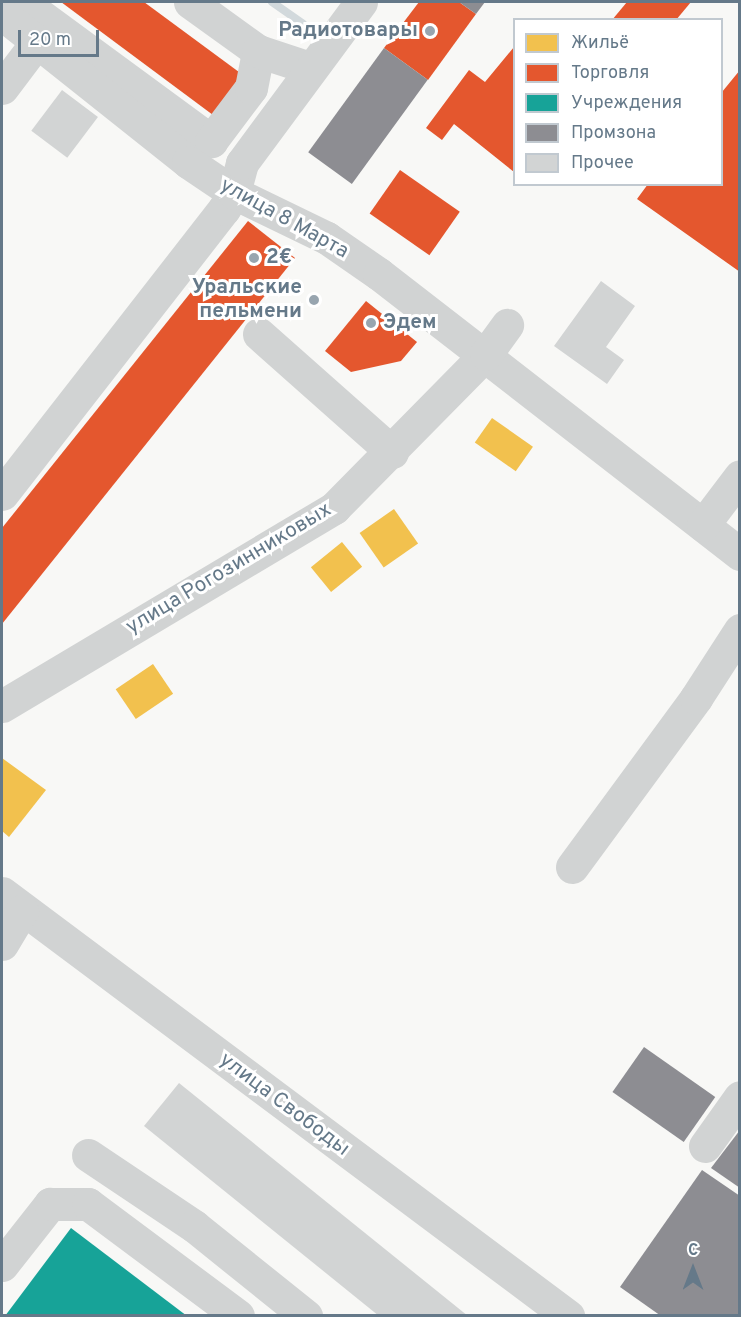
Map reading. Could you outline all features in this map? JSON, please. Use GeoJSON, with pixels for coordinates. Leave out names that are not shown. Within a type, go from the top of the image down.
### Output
{"type":"FeatureCollection","features":[{"type":"Feature","properties":{"kind":"street"},"geometry":{"type":"LineString","coordinates":[[22,2],[211,141],[251,88],[258,51]]}},
{"type":"Feature","properties":{"kind":"street"},"geometry":{"type":"LineString","coordinates":[[190,2],[258,51],[310,68]]}},
{"type":"Feature","properties":{"kind":"street"},"geometry":{"type":"LineString","coordinates":[[2,494],[234,193],[242,163],[361,2]]}},
{"type":"Feature","properties":{"kind":"street","name":"улица 8 Марта"},"geometry":{"type":"LineString","coordinates":[[2,14],[188,162],[234,193],[327,238],[486,354],[740,554]]}},
{"type":"Feature","properties":{"kind":"street"},"geometry":{"type":"LineString","coordinates":[[2,88],[36,43]]}},
{"type":"Feature","properties":{"kind":"street","name":"улица Рогозинниковых"},"geometry":{"type":"LineString","coordinates":[[2,706],[334,508],[392,452],[486,354],[507,325]]}},
{"type":"Feature","properties":{"kind":"street"},"geometry":{"type":"LineString","coordinates":[[259,334],[392,452]]}},
{"type":"Feature","properties":{"kind":"street"},"geometry":{"type":"LineString","coordinates":[[703,525],[740,476]]}},
{"type":"Feature","properties":{"kind":"street"},"geometry":{"type":"LineString","coordinates":[[572,867],[696,698],[740,630]]}},
{"type":"Feature","properties":{"kind":"street"},"geometry":{"type":"LineString","coordinates":[[2,944],[12,902]]}},
{"type":"Feature","properties":{"kind":"street","name":"улица Свободы"},"geometry":{"type":"LineString","coordinates":[[12,902],[568,1316]]}},
{"type":"Feature","properties":{"kind":"street"},"geometry":{"type":"LineString","coordinates":[[705,1146],[740,1097]]}},
{"type":"Feature","properties":{"kind":"street"},"geometry":{"type":"LineString","coordinates":[[88,1155],[194,1226],[306,1316]]}},
{"type":"Feature","properties":{"kind":"street"},"geometry":{"type":"LineString","coordinates":[[2,1265],[50,1204],[88,1204],[238,1316]]}},
{"type":"Feature","properties":{"kind":"building: Жильё"},"geometry":{"type":"Polygon","coordinates":[[[492,418],[533,447],[516,471],[475,443],[492,418]]]}},
{"type":"Feature","properties":{"kind":"building: Жильё"},"geometry":{"type":"Polygon","coordinates":[[[394,509],[418,543],[384,567],[360,533],[394,509]]]}},
{"type":"Feature","properties":{"kind":"building: Жильё"},"geometry":{"type":"Polygon","coordinates":[[[342,542],[362,567],[331,592],[311,567],[342,542]]]}},
{"type":"Feature","properties":{"kind":"building: Жильё"},"geometry":{"type":"Polygon","coordinates":[[[153,664],[173,694],[136,719],[116,689],[153,664]]]}},
{"type":"Feature","properties":{"kind":"building: Жильё"},"geometry":{"type":"Polygon","coordinates":[[[2,758],[46,790],[9,837],[2,831],[2,758]]]}},
{"type":"Feature","properties":{"kind":"building: Торговля"},"geometry":{"type":"Polygon","coordinates":[[[61,2],[144,2],[243,75],[213,115],[61,2]]]}},
{"type":"Feature","properties":{"kind":"building: Торговля"},"geometry":{"type":"Polygon","coordinates":[[[419,2],[459,2],[476,14],[428,80],[384,48],[419,2]]]}},
{"type":"Feature","properties":{"kind":"building: Торговля"},"geometry":{"type":"Polygon","coordinates":[[[627,2],[691,2],[678,18],[614,18],[627,2]]]}},
{"type":"Feature","properties":{"kind":"building: Торговля"},"geometry":{"type":"Polygon","coordinates":[[[513,48],[513,171],[454,124],[442,140],[426,128],[469,70],[485,82],[513,48]]]}},
{"type":"Feature","properties":{"kind":"building: Торговля"},"geometry":{"type":"Polygon","coordinates":[[[740,70],[740,272],[637,199],[647,186],[723,186],[723,91],[740,70]]]}},
{"type":"Feature","properties":{"kind":"building: Торговля"},"geometry":{"type":"Polygon","coordinates":[[[400,170],[460,212],[429,255],[370,213],[400,170]]]}},
{"type":"Feature","properties":{"kind":"building: Торговля"},"geometry":{"type":"Polygon","coordinates":[[[248,221],[295,258],[2,624],[2,528],[248,221]]]}},
{"type":"Feature","properties":{"kind":"building: Торговля","name":"Эдем"},"geometry":{"type":"Polygon","coordinates":[[[366,301],[417,342],[401,361],[351,372],[325,351],[366,301]]]}},
{"type":"Feature","properties":{"kind":"building: Учреждения"},"geometry":{"type":"Polygon","coordinates":[[[71,1228],[187,1316],[5,1316],[71,1228]]]}},
{"type":"Feature","properties":{"kind":"building: Промзона"},"geometry":{"type":"Polygon","coordinates":[[[459,2],[485,2],[476,14],[459,2]]]}},
{"type":"Feature","properties":{"kind":"building: Промзона"},"geometry":{"type":"Polygon","coordinates":[[[384,48],[428,80],[352,184],[308,152],[384,48]]]}},
{"type":"Feature","properties":{"kind":"building: Промзона"},"geometry":{"type":"Polygon","coordinates":[[[644,1047],[715,1097],[684,1142],[612,1092],[644,1047]]]}},
{"type":"Feature","properties":{"kind":"building: Промзона"},"geometry":{"type":"Polygon","coordinates":[[[740,1130],[740,1188],[711,1168],[740,1130]]]}},
{"type":"Feature","properties":{"kind":"building: Промзона"},"geometry":{"type":"Polygon","coordinates":[[[702,1170],[740,1196],[740,1316],[661,1316],[620,1287],[702,1170]]]}},
{"type":"Feature","properties":{"kind":"building: Прочее"},"geometry":{"type":"Polygon","coordinates":[[[62,90],[98,117],[67,158],[31,131],[62,90]]]}},
{"type":"Feature","properties":{"kind":"building: Прочее"},"geometry":{"type":"Polygon","coordinates":[[[601,281],[635,306],[606,347],[624,360],[607,384],[554,346],[601,281]]]}},
{"type":"Feature","properties":{"kind":"building: Прочее"},"geometry":{"type":"Polygon","coordinates":[[[179,1083],[468,1316],[379,1316],[144,1126],[179,1083]]]}},
{"type":"Feature","properties":{"kind":"waterway"},"geometry":{"type":"LineString","coordinates":[[272,2],[303,24]]}},
{"type":"Feature","properties":{"kind":"place","name":"Радиотовары"},"geometry":{"type":"Point","coordinates":[430,31]}},
{"type":"Feature","properties":{"kind":"place","name":"2€"},"geometry":{"type":"Point","coordinates":[254,258]}},
{"type":"Feature","properties":{"kind":"place","name":"Уральские пельмени"},"geometry":{"type":"Point","coordinates":[314,300]}},
{"type":"Feature","properties":{"kind":"place","name":"Эдем"},"geometry":{"type":"Point","coordinates":[371,323]}}]}
